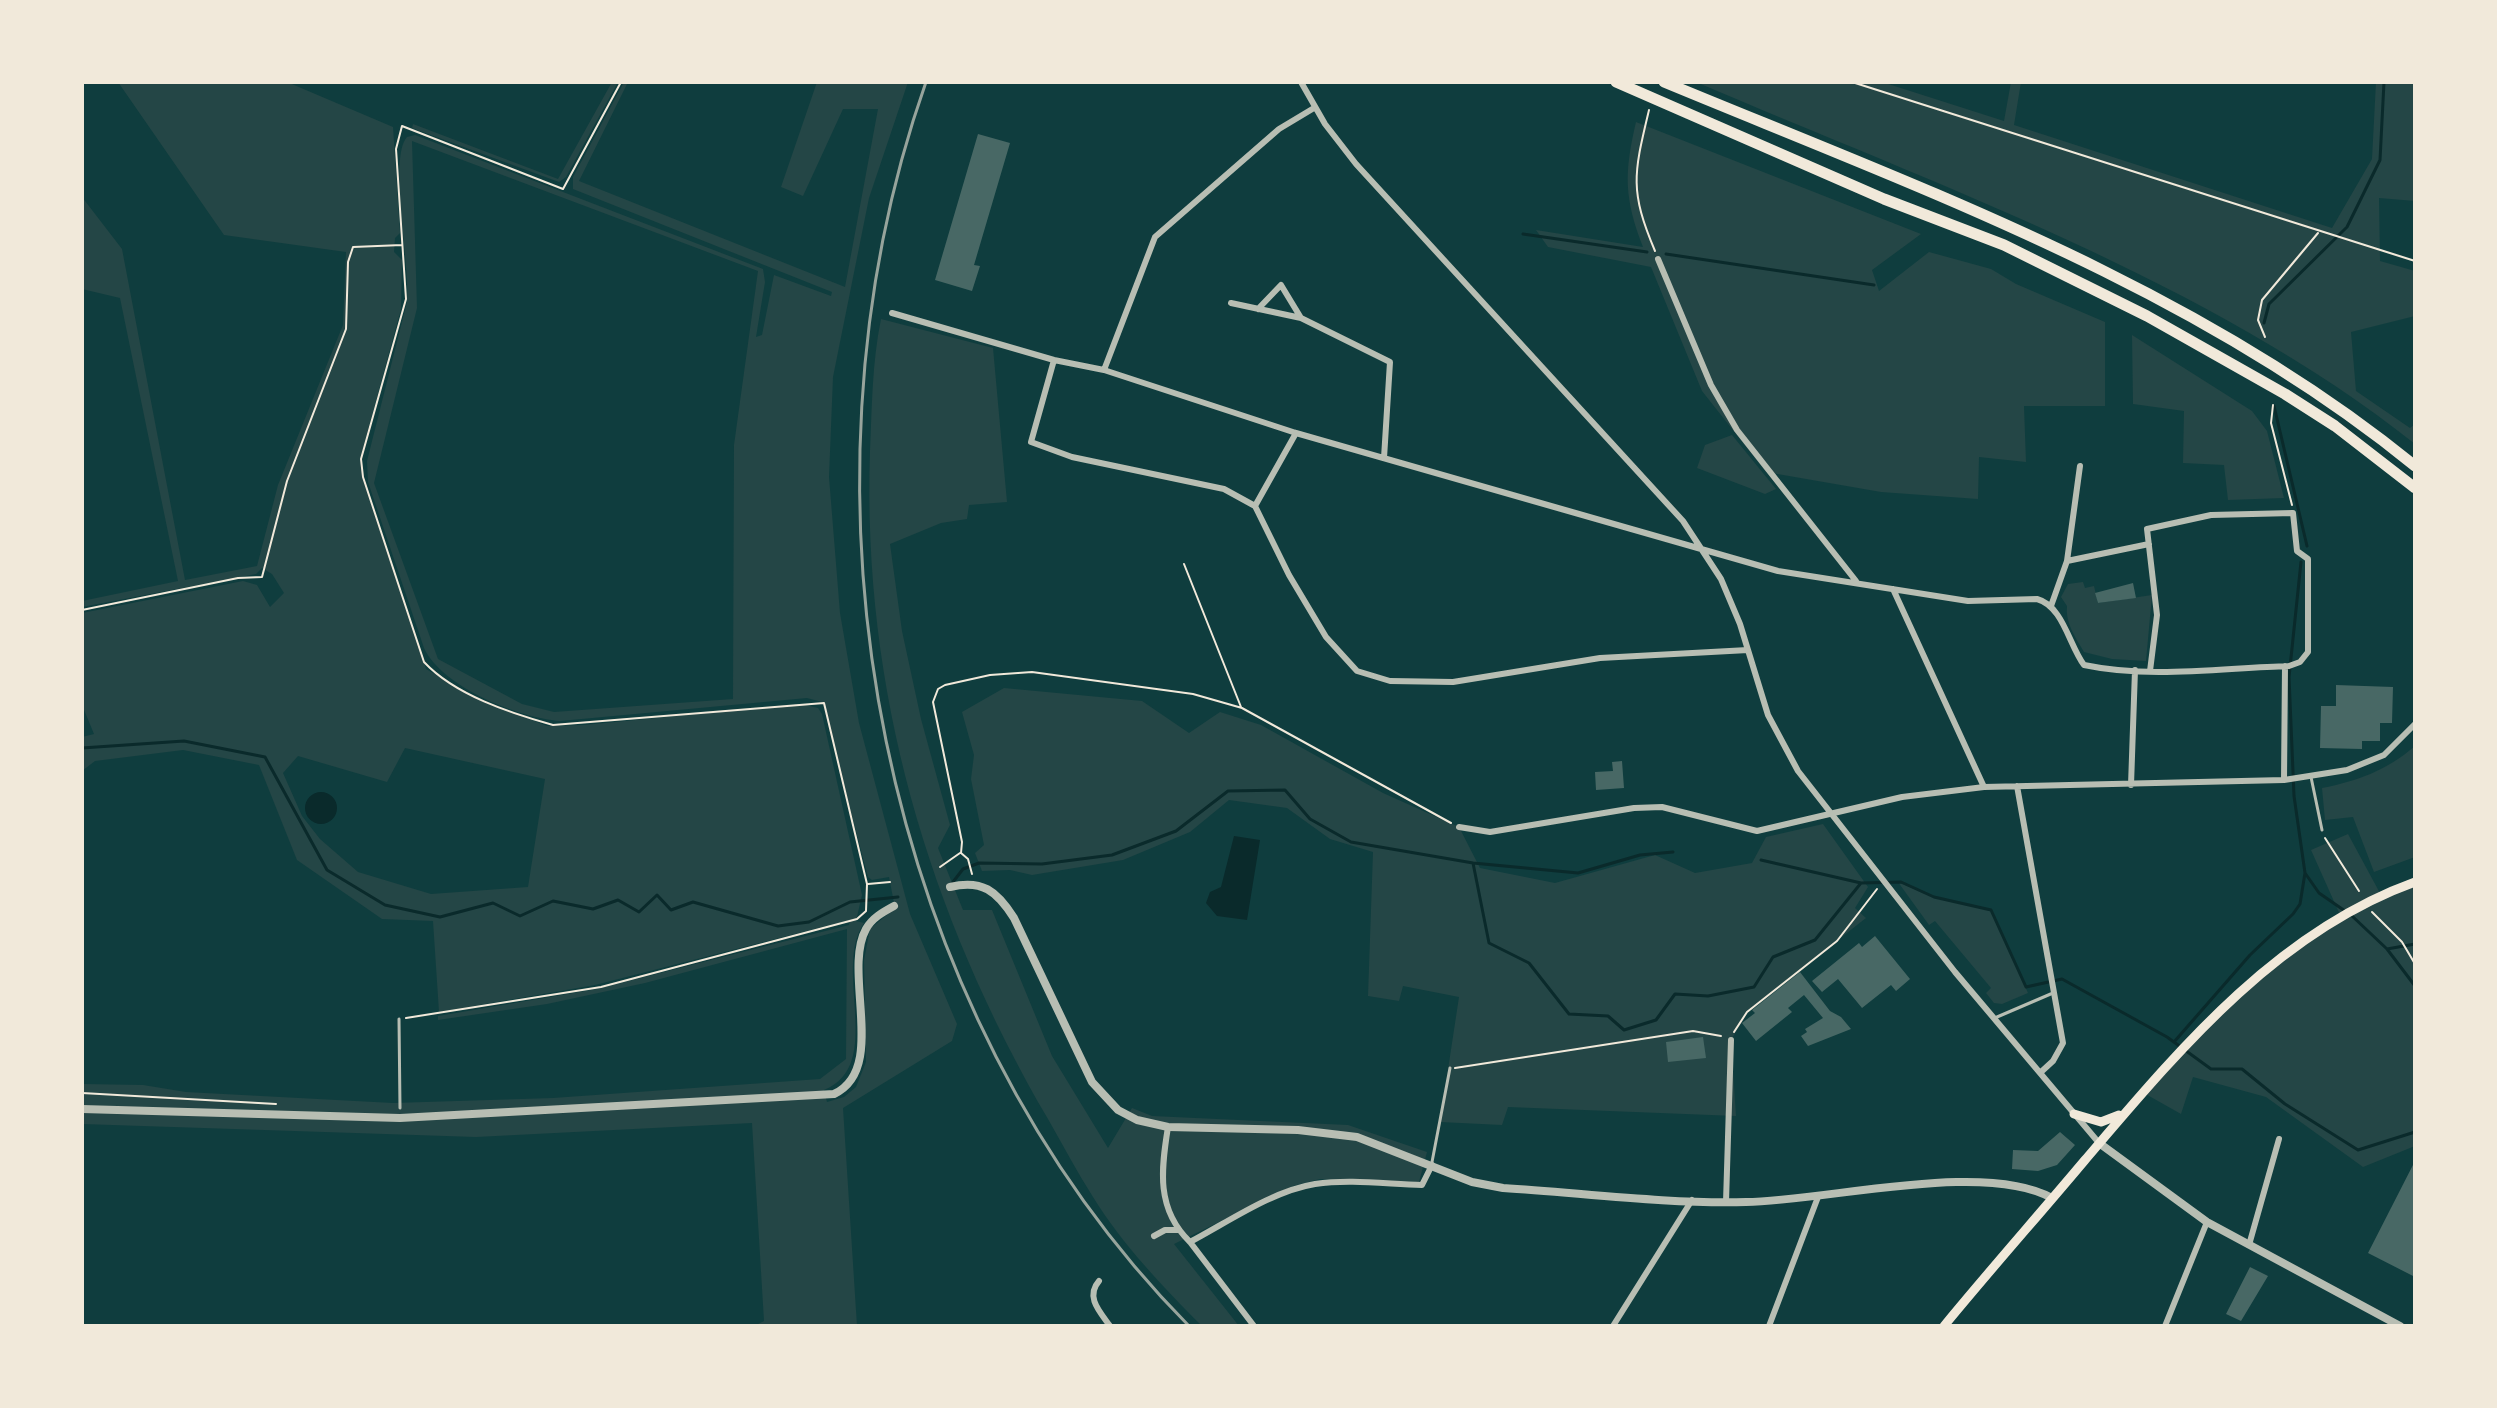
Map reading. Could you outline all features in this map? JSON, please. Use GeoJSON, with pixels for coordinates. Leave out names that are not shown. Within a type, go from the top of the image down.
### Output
{"type":"FeatureCollection","features":[{"type":"Feature","properties":{"kind":"highway"},"geometry":{"type":"LineString","coordinates":[[1616,82],[1884,199],[2004,245],[2147,316],[2335,426],[2415,488]]}},
{"type":"Feature","properties":{"kind":"highway"},"geometry":{"type":"LineString","coordinates":[[1664,82],[1927,191],[2158,298],[2249,349],[2326,399],[2415,466]]}},
{"type":"Feature","properties":{"kind":"main road"},"geometry":{"type":"LineString","coordinates":[[1944,1326],[2122,1114],[2174,1057],[2266,968],[2342,917],[2381,895],[2415,882]]}},
{"type":"Feature","properties":{"kind":"main road"},"geometry":{"type":"LineString","coordinates":[[2074,1114],[2101,1122],[2122,1114]]}},
{"type":"Feature","properties":{"kind":"street"},"geometry":{"type":"LineString","coordinates":[[1301,82],[1314,108],[1356,164],[1683,521],[1721,579],[1768,715],[1786,751],[1830,815],[1955,972],[1997,1017],[2099,1143],[2207,1222],[2400,1326]]}},
{"type":"Feature","properties":{"kind":"street"},"geometry":{"type":"LineString","coordinates":[[1104,370],[1155,237],[1279,129],[1314,108]]}},
{"type":"Feature","properties":{"kind":"street"},"geometry":{"type":"LineString","coordinates":[[1658,259],[1711,385],[1737,430],[1856,581]]}},
{"type":"Feature","properties":{"kind":"street"},"geometry":{"type":"LineString","coordinates":[[1258,309],[1281,285],[1301,318]]}},
{"type":"Feature","properties":{"kind":"street"},"geometry":{"type":"LineString","coordinates":[[1231,303],[1301,318],[1390,362],[1384,458]]}},
{"type":"Feature","properties":{"kind":"street"},"geometry":{"type":"LineString","coordinates":[[892,313],[1054,360],[1104,370],[1296,433],[1703,551],[1807,577],[1856,581],[1968,601],[2037,599],[2051,606],[2084,665],[2150,671],[2287,666],[2300,662],[2308,652],[2308,559],[2297,551],[2293,513],[2211,515],[2181,519],[2147,529],[2157,615],[2150,671]]}},
{"type":"Feature","properties":{"kind":"street"},"geometry":{"type":"LineString","coordinates":[[1054,360],[1031,442],[1072,457],[1224,489],[1255,506],[1289,575],[1326,637],[1357,671],[1379,677],[1453,682],[1600,658],[1748,650]]}},
{"type":"Feature","properties":{"kind":"street"},"geometry":{"type":"LineString","coordinates":[[1255,506],[1296,433]]}},
{"type":"Feature","properties":{"kind":"street"},"geometry":{"type":"LineString","coordinates":[[2051,606],[2067,561],[2080,466]]}},
{"type":"Feature","properties":{"kind":"street"},"geometry":{"type":"LineString","coordinates":[[2067,561],[2149,544]]}},
{"type":"Feature","properties":{"kind":"street"},"geometry":{"type":"LineString","coordinates":[[1893,589],[1984,787]]}},
{"type":"Feature","properties":{"kind":"street"},"geometry":{"type":"LineString","coordinates":[[2284,780],[2287,666]]}},
{"type":"Feature","properties":{"kind":"street"},"geometry":{"type":"LineString","coordinates":[[2131,785],[2135,670]]}},
{"type":"Feature","properties":{"kind":"street"},"geometry":{"type":"LineString","coordinates":[[1459,827],[1490,832],[1634,808],[1662,807],[1757,831],[1902,797],[1984,787],[2298,779],[2347,770],[2384,755],[2415,724]]}},
{"type":"Feature","properties":{"kind":"street"},"geometry":{"type":"LineString","coordinates":[[2017,786],[2063,1043],[2053,1061],[2041,1072]]}},
{"type":"Feature","properties":{"kind":"street"},"geometry":{"type":"LineString","coordinates":[[950,887],[979,884],[1000,897],[1014,918],[1092,1082],[1118,1110],[1137,1120],[1168,1127],[1298,1130],[1357,1137],[1485,1186],[1726,1202],[1818,1197],[1974,1180],[2025,1186],[2052,1198]]}},
{"type":"Feature","properties":{"kind":"street"},"geometry":{"type":"LineString","coordinates":[[82,1109],[400,1118],[785,1100],[834,1094],[842,1091],[857,1069],[861,1046],[860,953],[864,932],[881,913],[894,906]]}},
{"type":"Feature","properties":{"kind":"street"},"geometry":{"type":"LineString","coordinates":[[1726,1202],[1731,1040]]}},
{"type":"Feature","properties":{"kind":"street"},"geometry":{"type":"LineString","coordinates":[[1168,1127],[1161,1182],[1178,1230],[1191,1241],[1254,1326]]}},
{"type":"Feature","properties":{"kind":"street"},"geometry":{"type":"LineString","coordinates":[[2249,1245],[2279,1139]]}},
{"type":"Feature","properties":{"kind":"street"},"geometry":{"type":"LineString","coordinates":[[1191,1241],[1287,1192],[1315,1184],[1422,1185],[1432,1165]]}},
{"type":"Feature","properties":{"kind":"street"},"geometry":{"type":"LineString","coordinates":[[1769,1326],[1818,1197]]}},
{"type":"Feature","properties":{"kind":"street"},"geometry":{"type":"LineString","coordinates":[[1613,1326],[1692,1200]]}},
{"type":"Feature","properties":{"kind":"street"},"geometry":{"type":"LineString","coordinates":[[2165,1326],[2207,1222]]}},
{"type":"Feature","properties":{"kind":"street"},"geometry":{"type":"LineString","coordinates":[[1154,1236],[1165,1230],[1178,1230]]}},
{"type":"Feature","properties":{"kind":"street"},"geometry":{"type":"LineString","coordinates":[[1099,1281],[1093,1288],[1093,1297],[1110,1326]]}},
{"type":"Feature","properties":{"kind":"lane"},"geometry":{"type":"LineString","coordinates":[[2311,777],[2322,830]]}},
{"type":"Feature","properties":{"kind":"lane"},"geometry":{"type":"LineString","coordinates":[[1997,1017],[2052,989]]}},
{"type":"Feature","properties":{"kind":"lane"},"geometry":{"type":"LineString","coordinates":[[399,1019],[400,1108]]}},
{"type":"Feature","properties":{"kind":"lane"},"geometry":{"type":"LineString","coordinates":[[1432,1165],[1450,1068]]}},
{"type":"Feature","properties":{"kind":"path"},"geometry":{"type":"LineString","coordinates":[[399,1019],[601,987],[857,919],[866,911],[867,884],[824,703],[553,725],[515,714],[485,700],[436,674],[424,662],[363,477],[361,459],[406,299],[396,149],[402,126],[563,189],[621,82]]}},
{"type":"Feature","properties":{"kind":"path"},"geometry":{"type":"LineString","coordinates":[[1852,82],[2415,261]]}},
{"type":"Feature","properties":{"kind":"path"},"geometry":{"type":"LineString","coordinates":[[1649,110],[1634,188],[1652,245]]}},
{"type":"Feature","properties":{"kind":"path"},"geometry":{"type":"LineString","coordinates":[[2265,337],[2258,320],[2262,300],[2320,232]]}},
{"type":"Feature","properties":{"kind":"path"},"geometry":{"type":"LineString","coordinates":[[82,610],[238,578],[262,577],[287,481],[346,329],[350,303],[348,262],[353,247],[403,245]]}},
{"type":"Feature","properties":{"kind":"path"},"geometry":{"type":"LineString","coordinates":[[2273,405],[2271,423],[2293,513]]}},
{"type":"Feature","properties":{"kind":"path"},"geometry":{"type":"LineString","coordinates":[[1184,564],[1242,708]]}},
{"type":"Feature","properties":{"kind":"path"},"geometry":{"type":"LineString","coordinates":[[961,853],[962,842],[933,702],[938,689],[990,675],[1032,672],[1146,685],[1242,708],[1459,827]]}},
{"type":"Feature","properties":{"kind":"path"},"geometry":{"type":"LineString","coordinates":[[2322,830],[2359,891]]}},
{"type":"Feature","properties":{"kind":"path"},"geometry":{"type":"LineString","coordinates":[[961,853],[968,859],[972,875]]}},
{"type":"Feature","properties":{"kind":"path"},"geometry":{"type":"LineString","coordinates":[[940,867],[961,853]]}},
{"type":"Feature","properties":{"kind":"path"},"geometry":{"type":"LineString","coordinates":[[867,884],[890,882]]}},
{"type":"Feature","properties":{"kind":"path"},"geometry":{"type":"LineString","coordinates":[[1460,1067],[1693,1031],[1731,1040],[1747,1012],[1837,941],[1874,890],[1889,887]]}},
{"type":"Feature","properties":{"kind":"path"},"geometry":{"type":"LineString","coordinates":[[2372,912],[2402,942],[2415,964]]}},
{"type":"Feature","properties":{"kind":"path"},"geometry":{"type":"LineString","coordinates":[[82,1093],[288,1104]]}},
{"type":"Feature","properties":{"kind":"shaded area"},"geometry":{"type":"Polygon","coordinates":[[[118,82],[287,82],[393,127],[400,233],[395,238],[394,252],[402,260],[401,309],[362,452],[362,472],[426,669],[477,698],[547,726],[801,704],[818,708],[822,714],[862,895],[856,921],[864,923],[856,942],[853,965],[855,1038],[852,1060],[842,1078],[824,1090],[827,1102],[844,1097],[856,1087],[866,1062],[864,960],[870,929],[895,908],[889,877],[872,880],[868,877],[822,702],[807,698],[560,721],[524,714],[483,698],[447,675],[424,648],[368,482],[367,461],[407,302],[400,167],[407,137],[415,135],[763,269],[765,282],[756,337],[762,335],[774,275],[831,296],[832,292],[573,189],[573,177],[624,82],[628,82],[579,181],[845,287],[878,109],[843,109],[803,196],[781,187],[817,82],[908,82],[869,198],[833,377],[829,477],[840,613],[859,723],[910,914],[957,1024],[952,1041],[843,1108],[857,1326],[754,1326],[764,1321],[752,1123],[476,1137],[82,1124],[82,1084],[143,1085],[186,1092],[393,1103],[553,1098],[820,1079],[846,1059],[847,929],[645,983],[547,1004],[438,1020],[438,1016],[597,989],[849,925],[850,920],[595,985],[439,1012],[433,921],[382,919],[297,860],[259,765],[183,750],[95,761],[82,771],[82,737],[94,734],[82,705],[82,613],[243,581],[257,585],[270,607],[284,593],[272,574],[262,568],[256,574],[82,607],[82,601],[178,581],[120,298],[82,289],[82,197],[122,249],[185,580],[257,566],[278,485],[343,325],[346,252],[224,235],[118,82]],[[412,141],[417,308],[374,483],[438,659],[522,704],[554,712],[733,699],[734,445],[758,271],[412,141]],[[405,748],[387,782],[298,756],[283,773],[302,816],[320,839],[358,872],[431,894],[528,887],[545,779],[405,748]]]}},
{"type":"Feature","properties":{"kind":"shaded area"},"geometry":{"type":"Polygon","coordinates":[[[612,82],[618,82],[566,177],[559,182],[412,128],[413,124],[558,179],[612,82]]]}},
{"type":"Feature","properties":{"kind":"shaded area"},"geometry":{"type":"Polygon","coordinates":[[[1696,82],[1882,82],[2004,121],[2011,82],[2021,82],[2014,125],[2332,228],[2372,159],[2376,82],[2415,82],[2415,201],[2379,198],[2380,261],[2415,271],[2415,316],[2351,332],[2356,391],[2410,428],[2415,424],[2415,444],[2336,386],[2250,333],[2161,285],[2069,240],[1696,82]]]}},
{"type":"Feature","properties":{"kind":"shaded area"},"geometry":{"type":"Polygon","coordinates":[[[1636,122],[1921,234],[1872,270],[1879,291],[1929,252],[1991,269],[2016,284],[2105,322],[2105,406],[2024,406],[2026,462],[1979,457],[1978,499],[1881,492],[1766,472],[1702,391],[1651,267],[1548,247],[1536,230],[1643,247],[1632,214],[1628,185],[1629,156],[1636,122]]]}},
{"type":"Feature","properties":{"kind":"shaded area"},"geometry":{"type":"Polygon","coordinates":[[[881,319],[993,348],[1007,502],[969,505],[967,519],[941,523],[890,544],[902,631],[921,719],[950,825],[938,848],[963,910],[992,910],[1052,1056],[1108,1148],[1132,1108],[1152,1116],[1348,1125],[1427,1152],[1419,1182],[1320,1179],[1293,1186],[1174,1244],[1239,1326],[1202,1326],[1144,1264],[1104,1214],[1006,1041],[968,961],[937,880],[911,797],[891,713],[878,627],[870,540],[870,451],[874,368],[881,319]]]}},
{"type":"Feature","properties":{"kind":"shaded area"},"geometry":{"type":"Polygon","coordinates":[[[2132,335],[2252,411],[2267,431],[2284,498],[2228,500],[2224,465],[2183,463],[2184,411],[2133,404],[2132,335]]]}},
{"type":"Feature","properties":{"kind":"shaded area"},"geometry":{"type":"Polygon","coordinates":[[[1732,435],[1776,489],[1765,494],[1697,468],[1705,445],[1732,435]]]}},
{"type":"Feature","properties":{"kind":"shaded area"},"geometry":{"type":"Polygon","coordinates":[[[2083,582],[2085,588],[2094,586],[2098,603],[2152,595],[2146,661],[2112,659],[2084,652],[2071,629],[2067,606],[2061,597],[2068,584],[2083,582]]]}},
{"type":"Feature","properties":{"kind":"shaded area"},"geometry":{"type":"Polygon","coordinates":[[[1004,688],[1142,701],[1189,733],[1220,712],[1261,725],[1383,793],[1459,827],[1480,868],[1555,883],[1655,855],[1695,873],[1752,863],[1766,837],[1823,824],[1868,887],[1855,908],[1866,918],[1750,1009],[1731,1040],[1736,1116],[1508,1107],[1502,1125],[1440,1122],[1459,997],[1403,986],[1399,1001],[1368,996],[1373,852],[1330,839],[1287,808],[1229,800],[1190,832],[1123,860],[1032,875],[1010,870],[982,871],[975,853],[984,845],[971,779],[974,755],[962,712],[1004,688]]]}},
{"type":"Feature","properties":{"kind":"shaded area"},"geometry":{"type":"Polygon","coordinates":[[[2415,746],[2415,857],[2374,872],[2353,817],[2325,820],[2322,788],[2372,773],[2415,746]]]}},
{"type":"Feature","properties":{"kind":"shaded area"},"geometry":{"type":"Polygon","coordinates":[[[321,792],[333,796],[337,808],[333,820],[321,824],[309,820],[305,808],[309,796],[321,792]]]}},
{"type":"Feature","properties":{"kind":"shaded area"},"geometry":{"type":"Polygon","coordinates":[[[2348,834],[2381,895],[2415,882],[2415,1146],[2363,1167],[2266,1097],[2193,1077],[2181,1114],[2142,1092],[2231,1000],[2341,917],[2311,850],[2348,834]]]}},
{"type":"Feature","properties":{"kind":"shaded area"},"geometry":{"type":"Polygon","coordinates":[[[1234,836],[1260,840],[1247,920],[1217,916],[1206,903],[1210,892],[1221,887],[1234,836]]]}},
{"type":"Feature","properties":{"kind":"shaded area"},"geometry":{"type":"Polygon","coordinates":[[[1898,882],[1934,897],[1991,910],[2028,993],[2002,1004],[1994,1003],[1986,993],[1991,988],[1935,921],[1929,925],[1898,882]]]}},
{"type":"Feature","properties":{"kind":"building"},"geometry":{"type":"Polygon","coordinates":[[[978,134],[1010,143],[974,265],[980,266],[972,291],[935,280],[978,134]]]}},
{"type":"Feature","properties":{"kind":"building"},"geometry":{"type":"Polygon","coordinates":[[[2133,583],[2136,598],[2098,603],[2095,593],[2133,583]]]}},
{"type":"Feature","properties":{"kind":"building"},"geometry":{"type":"Polygon","coordinates":[[[2336,685],[2393,687],[2392,723],[2380,723],[2380,741],[2362,741],[2362,749],[2320,748],[2321,706],[2336,706],[2336,685]]]}},
{"type":"Feature","properties":{"kind":"building"},"geometry":{"type":"Polygon","coordinates":[[[1622,761],[1624,788],[1596,790],[1595,772],[1613,771],[1612,762],[1622,761]]]}},
{"type":"Feature","properties":{"kind":"building"},"geometry":{"type":"Polygon","coordinates":[[[1875,936],[1910,979],[1896,991],[1891,985],[1862,1008],[1838,979],[1822,992],[1812,981],[1859,943],[1862,947],[1875,936]]]}},
{"type":"Feature","properties":{"kind":"building"},"geometry":{"type":"Polygon","coordinates":[[[1800,972],[1830,1011],[1841,1017],[1851,1029],[1808,1046],[1801,1036],[1807,1032],[1805,1029],[1823,1018],[1804,995],[1788,1008],[1792,1012],[1756,1041],[1742,1023],[1755,1013],[1752,1010],[1800,972]]]}},
{"type":"Feature","properties":{"kind":"building"},"geometry":{"type":"Polygon","coordinates":[[[1703,1037],[1706,1058],[1668,1062],[1666,1042],[1703,1037]]]}},
{"type":"Feature","properties":{"kind":"building"},"geometry":{"type":"Polygon","coordinates":[[[2060,1132],[2075,1145],[2057,1165],[2038,1171],[2012,1169],[2013,1150],[2038,1151],[2060,1132]]]}},
{"type":"Feature","properties":{"kind":"building"},"geometry":{"type":"Polygon","coordinates":[[[2415,1161],[2415,1277],[2368,1253],[2415,1161]]]}},
{"type":"Feature","properties":{"kind":"building"},"geometry":{"type":"Polygon","coordinates":[[[2250,1267],[2268,1276],[2241,1321],[2226,1314],[2250,1267]]]}},
{"type":"Feature","properties":{"kind":"waterway"},"geometry":{"type":"LineString","coordinates":[[2264,323],[2269,304],[2347,227],[2380,160],[2384,82]]}},
{"type":"Feature","properties":{"kind":"waterway"},"geometry":{"type":"LineString","coordinates":[[1523,234],[1647,252]]}},
{"type":"Feature","properties":{"kind":"waterway"},"geometry":{"type":"LineString","coordinates":[[1666,254],[1874,285]]}},
{"type":"Feature","properties":{"kind":"waterway"},"geometry":{"type":"LineString","coordinates":[[2274,406],[2307,546]]}},
{"type":"Feature","properties":{"kind":"waterway"},"geometry":{"type":"LineString","coordinates":[[2301,562],[2289,677],[2294,796],[2305,873],[2319,893],[2345,911]]}},
{"type":"Feature","properties":{"kind":"waterway"},"geometry":{"type":"LineString","coordinates":[[82,748],[184,741],[265,757],[327,870],[385,905],[440,917],[493,903],[520,916],[553,901],[593,909],[618,900],[639,912],[657,895],[671,910],[693,902],[778,926],[809,922],[850,902],[898,897]]}},
{"type":"Feature","properties":{"kind":"waterway"},"geometry":{"type":"LineString","coordinates":[[953,882],[963,869],[979,863],[1042,864],[1112,855],[1176,831],[1228,791],[1285,790],[1310,819],[1351,842],[1473,863],[1489,943],[1529,963],[1569,1014],[1608,1016],[1624,1030],[1656,1020],[1675,994],[1708,996],[1754,987],[1773,957],[1815,940],[1861,883],[1901,882],[1934,897],[1991,910],[2026,987],[2062,979],[2167,1037],[2211,1069],[2242,1069],[2285,1104],[2358,1150],[2415,1132]]}},
{"type":"Feature","properties":{"kind":"waterway"},"geometry":{"type":"LineString","coordinates":[[1473,863],[1578,873],[1640,855],[1673,852]]}},
{"type":"Feature","properties":{"kind":"waterway"},"geometry":{"type":"LineString","coordinates":[[1761,860],[1861,883]]}},
{"type":"Feature","properties":{"kind":"waterway"},"geometry":{"type":"LineString","coordinates":[[2174,1042],[2250,955],[2293,914],[2300,904],[2305,873]]}},
{"type":"Feature","properties":{"kind":"waterway"},"geometry":{"type":"LineString","coordinates":[[2351,915],[2387,949],[2415,944]]}},
{"type":"Feature","properties":{"kind":"waterway"},"geometry":{"type":"LineString","coordinates":[[2387,949],[2415,986]]}},
{"type":"Feature","properties":{"kind":"railway"},"geometry":{"type":"LineString","coordinates":[[926,82],[883,241],[862,407],[863,574],[886,741],[931,903],[996,1057],[1082,1199],[1189,1326]]}}]}
